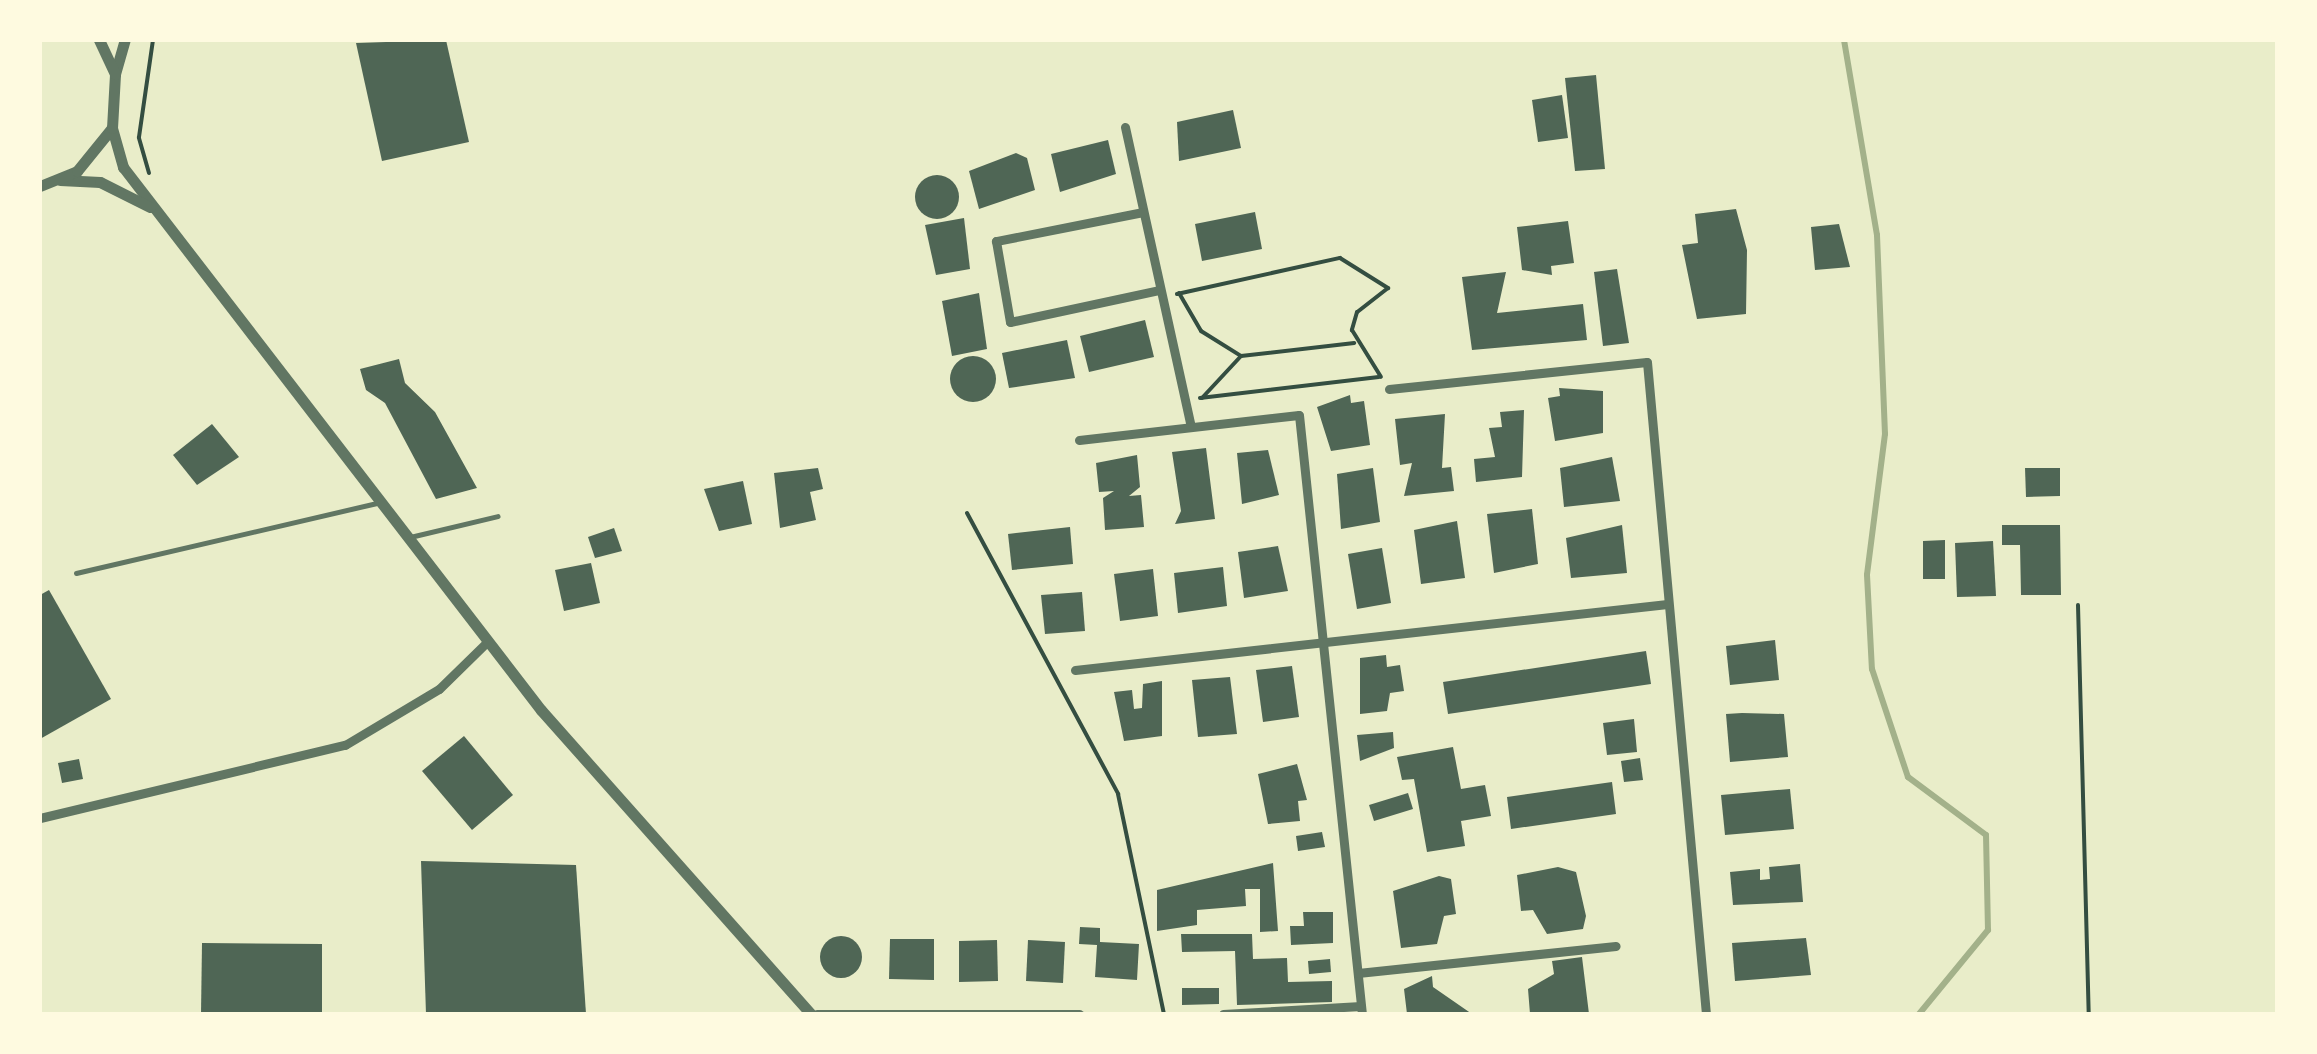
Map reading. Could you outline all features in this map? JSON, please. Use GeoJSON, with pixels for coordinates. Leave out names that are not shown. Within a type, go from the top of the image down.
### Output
{"type":"FeatureCollection","features":[{"type":"Feature","properties":{"kind":"street"},"geometry":{"type":"LineString","coordinates":[[99,40],[115,74]]}},
{"type":"Feature","properties":{"kind":"street"},"geometry":{"type":"LineString","coordinates":[[125,40],[115,74],[112,128],[140,189],[488,642],[814,1014],[1080,1014]]}},
{"type":"Feature","properties":{"kind":"street"},"geometry":{"type":"LineString","coordinates":[[1125,127],[1191,427]]}},
{"type":"Feature","properties":{"kind":"street"},"geometry":{"type":"LineString","coordinates":[[40,186],[60,180],[92,160],[112,128]]}},
{"type":"Feature","properties":{"kind":"street"},"geometry":{"type":"LineString","coordinates":[[60,180],[122,190],[162,215]]}},
{"type":"Feature","properties":{"kind":"street"},"geometry":{"type":"LineString","coordinates":[[1143,212],[996,242],[1010,322],[1161,294]]}},
{"type":"Feature","properties":{"kind":"street"},"geometry":{"type":"LineString","coordinates":[[1389,389],[1647,362],[1706,1014]]}},
{"type":"Feature","properties":{"kind":"street"},"geometry":{"type":"LineString","coordinates":[[1079,440],[1299,415],[1328,640],[1362,1010],[1223,1014]]}},
{"type":"Feature","properties":{"kind":"street"},"geometry":{"type":"LineString","coordinates":[[1075,670],[1666,604]]}},
{"type":"Feature","properties":{"kind":"street"},"geometry":{"type":"LineString","coordinates":[[40,818],[345,745],[439,688],[488,642]]}},
{"type":"Feature","properties":{"kind":"street"},"geometry":{"type":"LineString","coordinates":[[1358,973],[1616,946]]}},
{"type":"Feature","properties":{"kind":"lane"},"geometry":{"type":"LineString","coordinates":[[76,572],[378,503]]}},
{"type":"Feature","properties":{"kind":"lane"},"geometry":{"type":"LineString","coordinates":[[407,538],[498,516]]}},
{"type":"Feature","properties":{"kind":"path"},"geometry":{"type":"LineString","coordinates":[[140,189],[149,173],[139,137],[153,40]]}},
{"type":"Feature","properties":{"kind":"path"},"geometry":{"type":"LineString","coordinates":[[1161,294],[1340,258],[1388,288],[1357,312],[1354,343],[1389,389]]}},
{"type":"Feature","properties":{"kind":"path"},"geometry":{"type":"LineString","coordinates":[[1179,293],[1201,330],[1241,356],[1354,343]]}},
{"type":"Feature","properties":{"kind":"path"},"geometry":{"type":"LineString","coordinates":[[1202,398],[1241,356]]}},
{"type":"Feature","properties":{"kind":"path"},"geometry":{"type":"LineString","coordinates":[[1185,400],[1381,376]]}},
{"type":"Feature","properties":{"kind":"path"},"geometry":{"type":"LineString","coordinates":[[967,513],[1118,794],[1164,1014]]}},
{"type":"Feature","properties":{"kind":"path"},"geometry":{"type":"LineString","coordinates":[[2078,605],[2089,1014]]}},
{"type":"Feature","properties":{"kind":"building"},"geometry":{"type":"Polygon","coordinates":[[[446,40],[469,142],[382,161],[356,43],[446,40]]]}},
{"type":"Feature","properties":{"kind":"building"},"geometry":{"type":"Polygon","coordinates":[[[1596,75],[1605,169],[1575,171],[1565,78],[1596,75]]]}},
{"type":"Feature","properties":{"kind":"building"},"geometry":{"type":"Polygon","coordinates":[[[1562,95],[1568,138],[1538,142],[1532,100],[1562,95]]]}},
{"type":"Feature","properties":{"kind":"building"},"geometry":{"type":"Polygon","coordinates":[[[1233,110],[1241,148],[1179,161],[1177,122],[1233,110]]]}},
{"type":"Feature","properties":{"kind":"building"},"geometry":{"type":"Polygon","coordinates":[[[1108,140],[1116,174],[1060,192],[1051,154],[1108,140]]]}},
{"type":"Feature","properties":{"kind":"building"},"geometry":{"type":"Polygon","coordinates":[[[1016,153],[1027,158],[1035,190],[979,209],[969,171],[1016,153]]]}},
{"type":"Feature","properties":{"kind":"building"},"geometry":{"type":"Polygon","coordinates":[[[937,175],[953,181],[959,197],[953,213],[937,219],[921,213],[915,197],[921,181],[937,175]]]}},
{"type":"Feature","properties":{"kind":"building"},"geometry":{"type":"Polygon","coordinates":[[[1736,209],[1747,250],[1746,314],[1697,319],[1682,245],[1698,243],[1695,214],[1736,209]]]}},
{"type":"Feature","properties":{"kind":"building"},"geometry":{"type":"Polygon","coordinates":[[[1255,212],[1262,249],[1202,261],[1195,224],[1255,212]]]}},
{"type":"Feature","properties":{"kind":"building"},"geometry":{"type":"Polygon","coordinates":[[[964,218],[970,269],[936,275],[925,225],[964,218]]]}},
{"type":"Feature","properties":{"kind":"building"},"geometry":{"type":"Polygon","coordinates":[[[1568,221],[1574,263],[1551,266],[1552,275],[1522,270],[1517,227],[1568,221]]]}},
{"type":"Feature","properties":{"kind":"building"},"geometry":{"type":"Polygon","coordinates":[[[1839,224],[1850,267],[1815,270],[1811,227],[1839,224]]]}},
{"type":"Feature","properties":{"kind":"building"},"geometry":{"type":"Polygon","coordinates":[[[1617,269],[1629,343],[1603,346],[1594,272],[1617,269]]]}},
{"type":"Feature","properties":{"kind":"building"},"geometry":{"type":"Polygon","coordinates":[[[1506,272],[1497,313],[1583,304],[1587,340],[1472,350],[1462,277],[1506,272]]]}},
{"type":"Feature","properties":{"kind":"building"},"geometry":{"type":"Polygon","coordinates":[[[979,293],[987,349],[952,356],[942,301],[979,293]]]}},
{"type":"Feature","properties":{"kind":"building"},"geometry":{"type":"Polygon","coordinates":[[[1145,320],[1154,357],[1089,372],[1080,336],[1145,320]]]}},
{"type":"Feature","properties":{"kind":"building"},"geometry":{"type":"Polygon","coordinates":[[[1067,340],[1075,378],[1009,388],[1002,353],[1067,340]]]}},
{"type":"Feature","properties":{"kind":"building"},"geometry":{"type":"Polygon","coordinates":[[[973,356],[989,363],[996,379],[989,395],[973,402],[957,395],[950,379],[957,363],[973,356]]]}},
{"type":"Feature","properties":{"kind":"building"},"geometry":{"type":"Polygon","coordinates":[[[399,359],[405,383],[435,412],[477,488],[436,499],[385,403],[366,390],[360,369],[399,359]]]}},
{"type":"Feature","properties":{"kind":"building"},"geometry":{"type":"Polygon","coordinates":[[[1559,388],[1603,391],[1603,433],[1555,441],[1548,398],[1560,396],[1559,388]]]}},
{"type":"Feature","properties":{"kind":"building"},"geometry":{"type":"Polygon","coordinates":[[[1350,395],[1351,403],[1364,401],[1370,445],[1331,451],[1317,407],[1350,395]]]}},
{"type":"Feature","properties":{"kind":"building"},"geometry":{"type":"Polygon","coordinates":[[[1524,410],[1522,477],[1476,482],[1474,459],[1495,457],[1489,428],[1502,427],[1500,412],[1524,410]]]}},
{"type":"Feature","properties":{"kind":"building"},"geometry":{"type":"Polygon","coordinates":[[[1445,414],[1442,468],[1451,467],[1454,491],[1404,496],[1412,463],[1400,465],[1395,419],[1445,414]]]}},
{"type":"Feature","properties":{"kind":"building"},"geometry":{"type":"Polygon","coordinates":[[[212,424],[239,457],[197,485],[173,455],[212,424]]]}},
{"type":"Feature","properties":{"kind":"building"},"geometry":{"type":"Polygon","coordinates":[[[1206,448],[1215,519],[1175,524],[1181,511],[1172,452],[1206,448]]]}},
{"type":"Feature","properties":{"kind":"building"},"geometry":{"type":"Polygon","coordinates":[[[1268,450],[1279,495],[1242,504],[1237,453],[1268,450]]]}},
{"type":"Feature","properties":{"kind":"building"},"geometry":{"type":"Polygon","coordinates":[[[1137,455],[1140,487],[1129,496],[1141,495],[1144,527],[1105,530],[1103,498],[1114,491],[1099,492],[1096,463],[1137,455]]]}},
{"type":"Feature","properties":{"kind":"building"},"geometry":{"type":"Polygon","coordinates":[[[1612,457],[1620,501],[1564,507],[1560,468],[1612,457]]]}},
{"type":"Feature","properties":{"kind":"building"},"geometry":{"type":"Polygon","coordinates":[[[818,468],[823,489],[810,492],[816,520],[780,528],[774,473],[818,468]]]}},
{"type":"Feature","properties":{"kind":"building"},"geometry":{"type":"Polygon","coordinates":[[[1373,468],[1380,522],[1341,529],[1337,474],[1373,468]]]}},
{"type":"Feature","properties":{"kind":"building"},"geometry":{"type":"Polygon","coordinates":[[[2025,468],[2060,468],[2060,496],[2026,497],[2025,468]]]}},
{"type":"Feature","properties":{"kind":"building"},"geometry":{"type":"Polygon","coordinates":[[[743,481],[752,524],[719,531],[704,489],[743,481]]]}},
{"type":"Feature","properties":{"kind":"building"},"geometry":{"type":"Polygon","coordinates":[[[1532,509],[1538,564],[1494,573],[1487,514],[1532,509]]]}},
{"type":"Feature","properties":{"kind":"building"},"geometry":{"type":"Polygon","coordinates":[[[1457,521],[1465,578],[1421,584],[1414,530],[1457,521]]]}},
{"type":"Feature","properties":{"kind":"building"},"geometry":{"type":"Polygon","coordinates":[[[1622,525],[1627,573],[1571,578],[1566,538],[1622,525]]]}},
{"type":"Feature","properties":{"kind":"building"},"geometry":{"type":"Polygon","coordinates":[[[2002,525],[2060,525],[2061,595],[2021,595],[2020,545],[2002,545],[2002,525]]]}},
{"type":"Feature","properties":{"kind":"building"},"geometry":{"type":"Polygon","coordinates":[[[1070,527],[1073,564],[1012,570],[1008,534],[1070,527]]]}},
{"type":"Feature","properties":{"kind":"building"},"geometry":{"type":"Polygon","coordinates":[[[614,528],[622,551],[595,558],[588,537],[614,528]]]}},
{"type":"Feature","properties":{"kind":"building"},"geometry":{"type":"Polygon","coordinates":[[[1945,540],[1945,579],[1923,579],[1923,541],[1945,540]]]}},
{"type":"Feature","properties":{"kind":"building"},"geometry":{"type":"Polygon","coordinates":[[[1993,541],[1996,596],[1957,597],[1955,543],[1993,541]]]}},
{"type":"Feature","properties":{"kind":"building"},"geometry":{"type":"Polygon","coordinates":[[[1278,546],[1288,591],[1244,598],[1238,552],[1278,546]]]}},
{"type":"Feature","properties":{"kind":"building"},"geometry":{"type":"Polygon","coordinates":[[[1382,548],[1391,603],[1357,609],[1348,554],[1382,548]]]}},
{"type":"Feature","properties":{"kind":"building"},"geometry":{"type":"Polygon","coordinates":[[[591,563],[600,603],[564,611],[555,570],[591,563]]]}},
{"type":"Feature","properties":{"kind":"building"},"geometry":{"type":"Polygon","coordinates":[[[1223,567],[1227,606],[1178,613],[1174,573],[1223,567]]]}},
{"type":"Feature","properties":{"kind":"building"},"geometry":{"type":"Polygon","coordinates":[[[1153,569],[1158,616],[1120,621],[1114,574],[1153,569]]]}},
{"type":"Feature","properties":{"kind":"building"},"geometry":{"type":"Polygon","coordinates":[[[49,590],[111,699],[40,739],[40,595],[49,590]]]}},
{"type":"Feature","properties":{"kind":"building"},"geometry":{"type":"Polygon","coordinates":[[[1082,592],[1085,631],[1045,634],[1041,595],[1082,592]]]}},
{"type":"Feature","properties":{"kind":"building"},"geometry":{"type":"Polygon","coordinates":[[[1775,640],[1779,680],[1730,685],[1726,646],[1775,640]]]}},
{"type":"Feature","properties":{"kind":"building"},"geometry":{"type":"Polygon","coordinates":[[[1646,651],[1651,684],[1448,714],[1443,682],[1646,651]]]}},
{"type":"Feature","properties":{"kind":"building"},"geometry":{"type":"Polygon","coordinates":[[[1386,655],[1387,667],[1400,665],[1404,691],[1390,693],[1387,711],[1360,714],[1360,658],[1386,655]]]}},
{"type":"Feature","properties":{"kind":"building"},"geometry":{"type":"Polygon","coordinates":[[[1292,666],[1299,717],[1263,722],[1256,670],[1292,666]]]}},
{"type":"Feature","properties":{"kind":"building"},"geometry":{"type":"Polygon","coordinates":[[[1230,677],[1237,734],[1198,737],[1192,680],[1230,677]]]}},
{"type":"Feature","properties":{"kind":"building"},"geometry":{"type":"Polygon","coordinates":[[[1162,681],[1162,736],[1124,741],[1114,692],[1132,690],[1134,709],[1142,708],[1143,684],[1162,681]]]}},
{"type":"Feature","properties":{"kind":"building"},"geometry":{"type":"Polygon","coordinates":[[[1726,714],[1784,714],[1788,757],[1730,762],[1726,714]]]}},
{"type":"Feature","properties":{"kind":"building"},"geometry":{"type":"Polygon","coordinates":[[[1634,719],[1637,752],[1607,755],[1603,723],[1634,719]]]}},
{"type":"Feature","properties":{"kind":"building"},"geometry":{"type":"Polygon","coordinates":[[[1393,732],[1394,748],[1360,761],[1357,735],[1393,732]]]}},
{"type":"Feature","properties":{"kind":"building"},"geometry":{"type":"Polygon","coordinates":[[[464,736],[513,795],[472,830],[422,771],[464,736]]]}},
{"type":"Feature","properties":{"kind":"building"},"geometry":{"type":"Polygon","coordinates":[[[1453,747],[1461,789],[1485,785],[1491,816],[1461,821],[1465,846],[1427,852],[1414,779],[1402,780],[1397,757],[1453,747]]]}},
{"type":"Feature","properties":{"kind":"building"},"geometry":{"type":"Polygon","coordinates":[[[1640,758],[1643,780],[1624,782],[1621,761],[1640,758]]]}},
{"type":"Feature","properties":{"kind":"building"},"geometry":{"type":"Polygon","coordinates":[[[79,759],[83,779],[62,783],[58,763],[79,759]]]}},
{"type":"Feature","properties":{"kind":"building"},"geometry":{"type":"Polygon","coordinates":[[[1297,764],[1307,800],[1298,801],[1300,821],[1268,824],[1258,774],[1297,764]]]}},
{"type":"Feature","properties":{"kind":"building"},"geometry":{"type":"Polygon","coordinates":[[[1612,782],[1616,814],[1511,829],[1507,797],[1612,782]]]}},
{"type":"Feature","properties":{"kind":"building"},"geometry":{"type":"Polygon","coordinates":[[[1790,789],[1794,829],[1725,835],[1721,795],[1790,789]]]}},
{"type":"Feature","properties":{"kind":"building"},"geometry":{"type":"Polygon","coordinates":[[[1408,793],[1413,809],[1374,821],[1369,805],[1408,793]]]}},
{"type":"Feature","properties":{"kind":"building"},"geometry":{"type":"Polygon","coordinates":[[[1322,832],[1325,847],[1298,851],[1296,836],[1322,832]]]}},
{"type":"Feature","properties":{"kind":"building"},"geometry":{"type":"Polygon","coordinates":[[[421,861],[576,865],[586,1014],[426,1014],[421,861]]]}},
{"type":"Feature","properties":{"kind":"building"},"geometry":{"type":"Polygon","coordinates":[[[1273,863],[1278,931],[1260,932],[1260,889],[1245,889],[1246,906],[1197,910],[1197,925],[1157,931],[1157,890],[1273,863]]]}},
{"type":"Feature","properties":{"kind":"building"},"geometry":{"type":"Polygon","coordinates":[[[1800,864],[1803,902],[1733,905],[1730,872],[1760,869],[1760,880],[1770,879],[1769,867],[1800,864]]]}},
{"type":"Feature","properties":{"kind":"building"},"geometry":{"type":"Polygon","coordinates":[[[1558,867],[1576,872],[1586,916],[1583,929],[1547,934],[1533,910],[1521,911],[1517,875],[1558,867]]]}},
{"type":"Feature","properties":{"kind":"building"},"geometry":{"type":"Polygon","coordinates":[[[1439,876],[1451,879],[1456,914],[1444,916],[1437,944],[1401,948],[1393,891],[1439,876]]]}},
{"type":"Feature","properties":{"kind":"building"},"geometry":{"type":"Polygon","coordinates":[[[1303,912],[1333,912],[1333,943],[1291,945],[1290,926],[1304,926],[1303,912]]]}},
{"type":"Feature","properties":{"kind":"building"},"geometry":{"type":"Polygon","coordinates":[[[1080,927],[1100,928],[1100,942],[1139,944],[1137,980],[1095,977],[1097,945],[1079,944],[1080,927]]]}},
{"type":"Feature","properties":{"kind":"building"},"geometry":{"type":"Polygon","coordinates":[[[1181,934],[1252,934],[1253,959],[1287,958],[1288,982],[1332,981],[1332,1002],[1237,1005],[1235,951],[1182,952],[1181,934]]]}},
{"type":"Feature","properties":{"kind":"building"},"geometry":{"type":"Polygon","coordinates":[[[841,936],[856,942],[862,957],[856,972],[841,978],[826,972],[820,957],[826,942],[841,936]]]}},
{"type":"Feature","properties":{"kind":"building"},"geometry":{"type":"Polygon","coordinates":[[[1806,938],[1811,975],[1735,981],[1732,943],[1806,938]]]}},
{"type":"Feature","properties":{"kind":"building"},"geometry":{"type":"Polygon","coordinates":[[[890,939],[934,939],[934,980],[889,979],[890,939]]]}},
{"type":"Feature","properties":{"kind":"building"},"geometry":{"type":"Polygon","coordinates":[[[997,940],[998,981],[959,982],[959,941],[997,940]]]}},
{"type":"Feature","properties":{"kind":"building"},"geometry":{"type":"Polygon","coordinates":[[[1028,940],[1065,942],[1063,983],[1026,981],[1028,940]]]}},
{"type":"Feature","properties":{"kind":"building"},"geometry":{"type":"Polygon","coordinates":[[[202,943],[322,944],[322,1014],[201,1014],[202,943]]]}},
{"type":"Feature","properties":{"kind":"building"},"geometry":{"type":"Polygon","coordinates":[[[1582,957],[1589,1014],[1530,1014],[1528,989],[1554,974],[1552,961],[1582,957]]]}},
{"type":"Feature","properties":{"kind":"building"},"geometry":{"type":"Polygon","coordinates":[[[1330,959],[1331,972],[1309,974],[1308,961],[1330,959]]]}},
{"type":"Feature","properties":{"kind":"building"},"geometry":{"type":"Polygon","coordinates":[[[1432,976],[1433,987],[1472,1014],[1407,1014],[1404,989],[1432,976]]]}},
{"type":"Feature","properties":{"kind":"building"},"geometry":{"type":"Polygon","coordinates":[[[1182,988],[1219,988],[1219,1004],[1182,1005],[1182,988]]]}},
{"type":"Feature","properties":{"kind":"waterway"},"geometry":{"type":"LineString","coordinates":[[1844,40],[1877,235],[1885,434],[1867,575],[1872,669],[1908,777],[1986,835],[1988,930],[1919,1014]]}}]}
